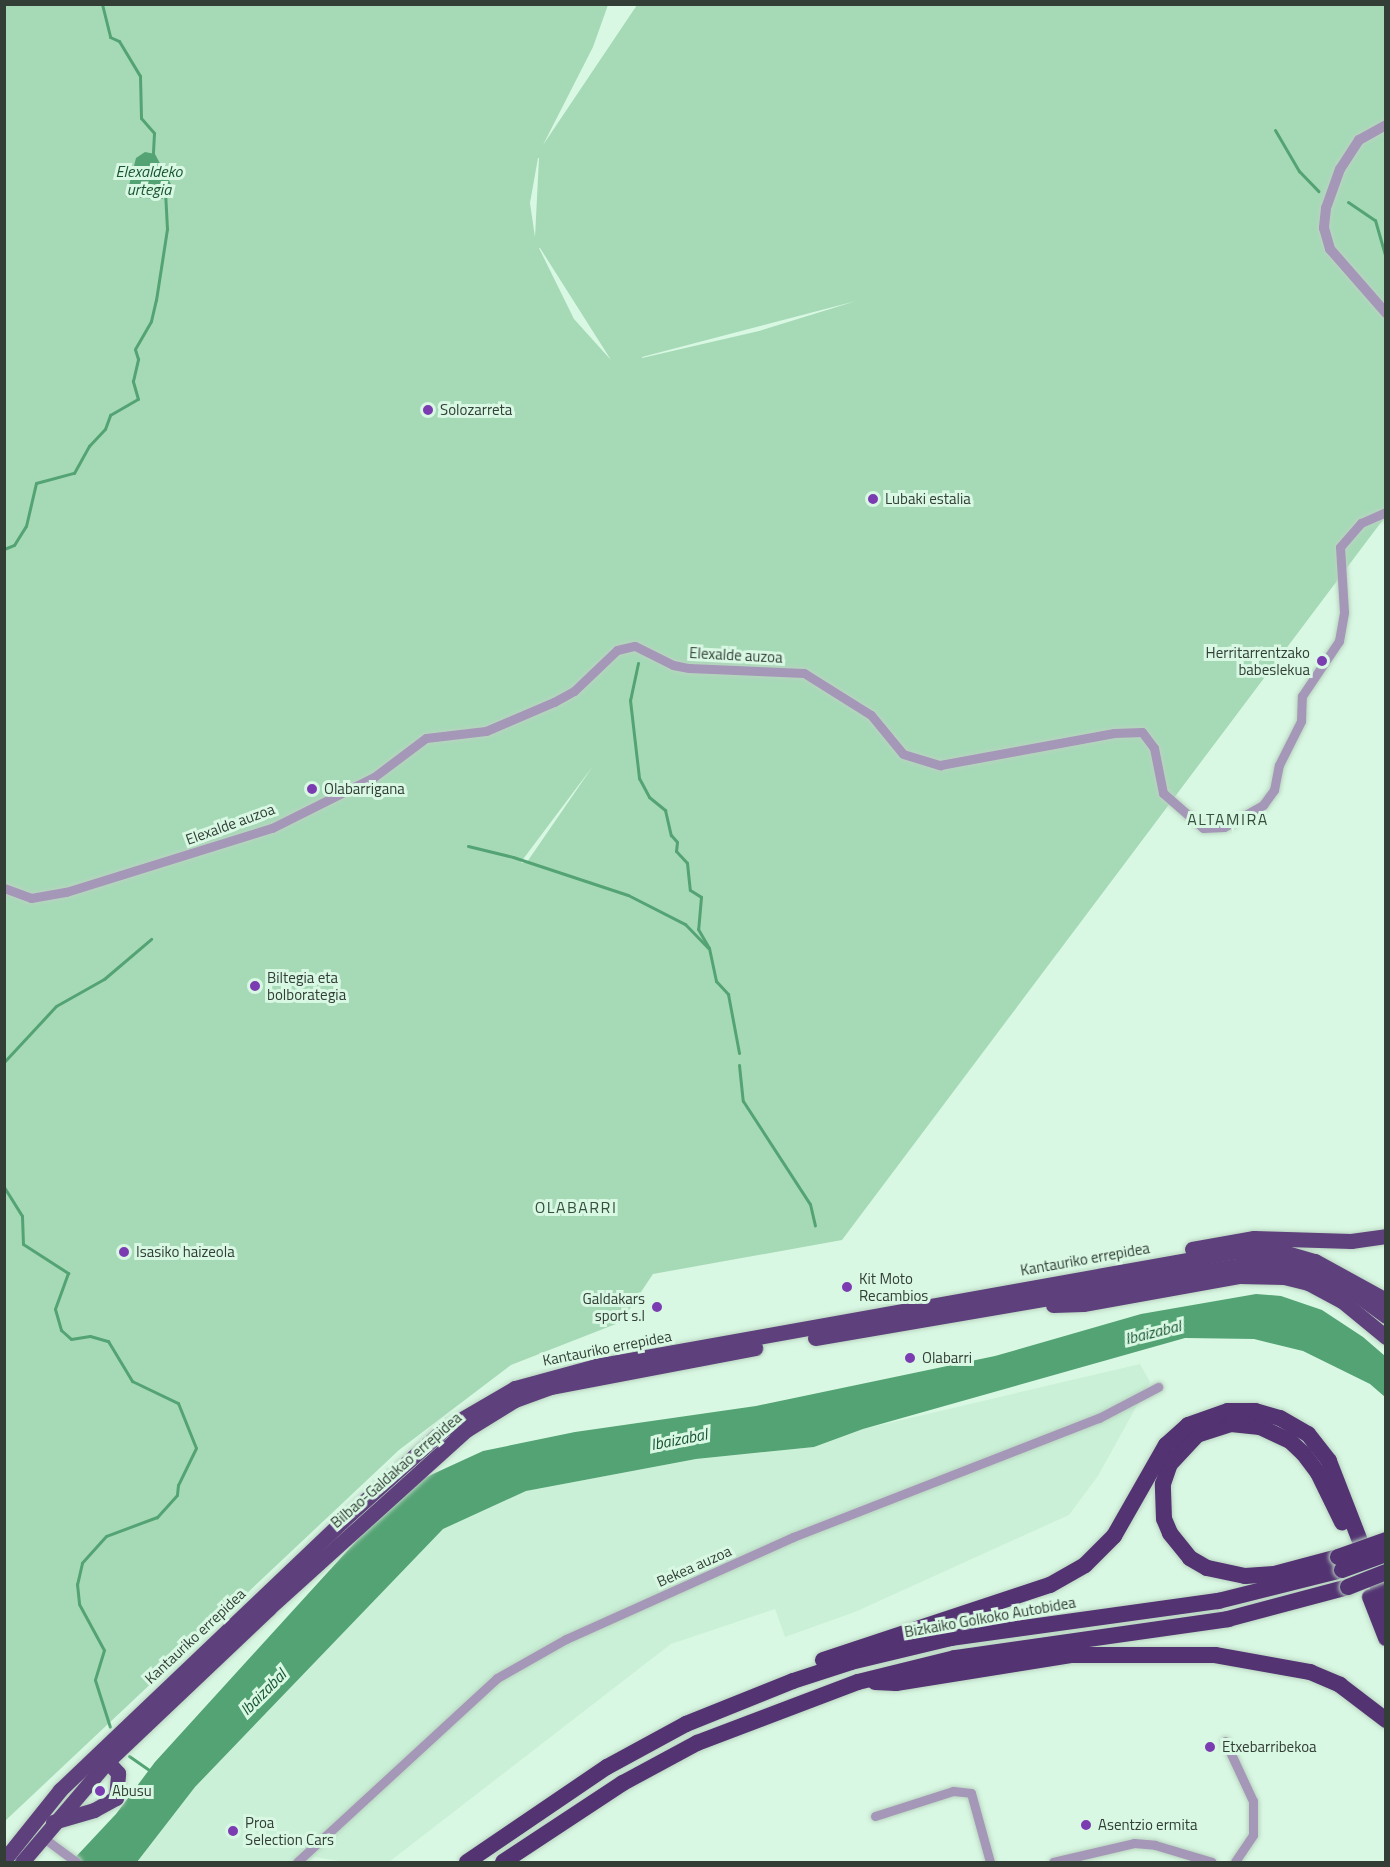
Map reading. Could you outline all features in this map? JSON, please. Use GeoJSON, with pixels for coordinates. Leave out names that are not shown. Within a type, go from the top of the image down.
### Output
{"type":"FeatureCollection","features":[{"type":"Feature","properties":{"kind":"highway"},"geometry":{"type":"LineString","coordinates":[[1115,1272],[1222,1242],[1254,1238],[1351,1241],[1386,1236]]}},
{"type":"Feature","properties":{"kind":"highway","name":"Kantauriko errepidea"},"geometry":{"type":"LineString","coordinates":[[4,1860],[37,1817],[104,1757],[443,1430],[515,1388],[596,1366],[1237,1251],[1283,1252],[1324,1265],[1386,1300]]}},
{"type":"Feature","properties":{"kind":"highway"},"geometry":{"type":"LineString","coordinates":[[999,1306],[1261,1263],[1311,1272],[1349,1289],[1386,1316]]}},
{"type":"Feature","properties":{"kind":"highway"},"geometry":{"type":"LineString","coordinates":[[999,1306],[1083,1304],[1262,1275],[1308,1283],[1342,1301],[1386,1337]]}},
{"type":"Feature","properties":{"kind":"highway","name":"Bilbao-Galdakao errepidea"},"geometry":{"type":"LineString","coordinates":[[21,1863],[104,1757],[418,1470],[466,1430],[515,1400],[551,1387],[610,1375],[999,1306]]}},
{"type":"Feature","properties":{"kind":"highway"},"geometry":{"type":"LineString","coordinates":[[736,1701],[816,1662],[1050,1585],[1085,1565],[1114,1536],[1166,1445],[1188,1425],[1228,1411],[1255,1411],[1280,1418],[1308,1434],[1329,1461],[1386,1608]]}},
{"type":"Feature","properties":{"kind":"highway"},"geometry":{"type":"LineString","coordinates":[[1386,1540],[1340,1564],[1245,1576],[1207,1568],[1180,1547],[1164,1519],[1163,1484],[1170,1464],[1197,1435],[1231,1424],[1260,1426],[1290,1440],[1318,1473],[1335,1505],[1386,1638]]}},
{"type":"Feature","properties":{"kind":"highway","name":"Bizkaiko Golkoko Autobidea"},"geometry":{"type":"LineString","coordinates":[[467,1863],[607,1767],[736,1701],[851,1662],[951,1638],[1218,1601],[1340,1564],[1386,1554]]}},
{"type":"Feature","properties":{"kind":"highway"},"geometry":{"type":"LineString","coordinates":[[503,1863],[624,1783],[697,1743],[858,1682],[955,1658],[1228,1619],[1348,1587],[1386,1572]]}},
{"type":"Feature","properties":{"kind":"highway"},"geometry":{"type":"LineString","coordinates":[[858,1682],[896,1683],[1071,1655],[1215,1655],[1310,1672],[1340,1685],[1386,1720]]}},
{"type":"Feature","properties":{"kind":"highway"},"geometry":{"type":"LineString","coordinates":[[52,1822],[94,1810],[116,1798],[120,1780],[104,1757]]}},
{"type":"Feature","properties":{"kind":"highway"},"geometry":{"type":"LineString","coordinates":[[4,1843],[37,1817]]}},
{"type":"Feature","properties":{"kind":"street"},"geometry":{"type":"LineString","coordinates":[[1386,125],[1359,140],[1340,169],[1326,208],[1324,228],[1330,249],[1386,313]]}},
{"type":"Feature","properties":{"kind":"street","name":"Elexalde auzoa"},"geometry":{"type":"LineString","coordinates":[[4,888],[31,898],[66,892],[272,828],[374,777],[426,738],[486,731],[554,702],[574,691],[617,650],[635,646],[673,665],[689,668],[804,673],[871,715],[903,754],[940,765],[1114,733],[1147,734],[1154,747],[1163,793],[1203,828],[1213,830],[1234,824],[1263,805],[1274,790],[1279,765],[1301,721],[1302,696],[1339,641],[1344,612],[1340,547],[1361,523],[1386,512]]}},
{"type":"Feature","properties":{"kind":"street","name":"Bekea auzoa"},"geometry":{"type":"LineString","coordinates":[[297,1863],[497,1677],[566,1639],[793,1537],[1100,1418],[1158,1387]]}},
{"type":"Feature","properties":{"kind":"street"},"geometry":{"type":"LineString","coordinates":[[1225,1741],[1253,1800],[1253,1835],[1235,1863]]}},
{"type":"Feature","properties":{"kind":"street"},"geometry":{"type":"LineString","coordinates":[[875,1816],[953,1791],[971,1793],[990,1863]]}},
{"type":"Feature","properties":{"kind":"street"},"geometry":{"type":"LineString","coordinates":[[41,1836],[73,1860]]}},
{"type":"Feature","properties":{"kind":"street"},"geometry":{"type":"LineString","coordinates":[[1053,1863],[1134,1843],[1155,1845],[1212,1863]]}},
{"type":"Feature","properties":{"kind":"shaded area"},"geometry":{"type":"Polygon","coordinates":[[[5,5],[608,5],[593,47],[543,145],[637,5],[1385,5],[1385,517],[842,1240],[653,1274],[621,1322],[511,1365],[399,1450],[5,1821],[5,5]],[[538,158],[530,203],[535,237],[539,158],[538,158]],[[539,248],[574,319],[611,360],[539,248]],[[856,301],[642,357],[759,331],[856,301]],[[593,766],[521,862],[527,862],[593,766]]]}},
{"type":"Feature","properties":{"kind":"shaded area"},"geometry":{"type":"Polygon","coordinates":[[[1140,1364],[1150,1382],[1098,1476],[1069,1515],[855,1612],[785,1637],[775,1609],[671,1644],[389,1862],[346,1862],[314,1857],[307,1862],[137,1862],[195,1787],[443,1529],[526,1491],[697,1459],[814,1447],[863,1429],[1140,1364]]]}},
{"type":"Feature","properties":{"kind":"water","name":"Elexaldeko urtegia"},"geometry":{"type":"Polygon","coordinates":[[[145,152],[155,154],[173,188],[162,199],[126,197],[136,158],[145,152]]]}},
{"type":"Feature","properties":{"kind":"water","name":"Ibaizabal"},"geometry":{"type":"Polygon","coordinates":[[[1256,1294],[1281,1296],[1322,1310],[1363,1337],[1385,1356],[1385,1397],[1370,1384],[1303,1351],[1254,1339],[1185,1338],[863,1429],[814,1447],[696,1459],[526,1491],[443,1529],[195,1787],[137,1862],[71,1862],[116,1814],[155,1762],[389,1505],[422,1479],[483,1451],[575,1432],[756,1406],[995,1356],[1141,1314],[1256,1294]]]}},
{"type":"Feature","properties":{"kind":"waterway"},"geometry":{"type":"LineString","coordinates":[[102,4],[110,37],[119,41],[140,76],[141,118],[154,133],[153,155]]}},
{"type":"Feature","properties":{"kind":"waterway"},"geometry":{"type":"LineString","coordinates":[[1275,130],[1299,171],[1318,191]]}},
{"type":"Feature","properties":{"kind":"waterway"},"geometry":{"type":"LineString","coordinates":[[4,549],[14,545],[26,526],[36,483],[74,473],[89,446],[105,429],[110,415],[138,399],[133,381],[138,359],[135,349],[151,321],[156,300],[167,229],[165,192]]}},
{"type":"Feature","properties":{"kind":"waterway"},"geometry":{"type":"LineString","coordinates":[[1348,202],[1375,220],[1386,258]]}},
{"type":"Feature","properties":{"kind":"waterway"},"geometry":{"type":"LineString","coordinates":[[638,663],[630,700],[639,778],[649,797],[665,810],[671,835],[677,842],[676,851],[687,863],[690,890],[701,897],[698,929],[709,948],[716,981],[728,994],[739,1053]]}},
{"type":"Feature","properties":{"kind":"waterway"},"geometry":{"type":"LineString","coordinates":[[468,846],[513,857],[628,895],[685,924],[708,948]]}},
{"type":"Feature","properties":{"kind":"waterway"},"geometry":{"type":"LineString","coordinates":[[4,1062],[56,1006],[104,979],[151,939]]}},
{"type":"Feature","properties":{"kind":"waterway"},"geometry":{"type":"LineString","coordinates":[[739,1065],[743,1101],[810,1204],[815,1225]]}},
{"type":"Feature","properties":{"kind":"waterway"},"geometry":{"type":"LineString","coordinates":[[4,1187],[22,1216],[23,1244],[68,1273],[55,1309],[61,1330],[71,1339],[90,1336],[108,1341],[132,1381],[178,1403],[196,1448],[178,1485],[177,1495],[157,1517],[106,1536],[82,1563],[77,1584],[79,1604],[104,1650],[95,1680],[110,1727]]}},
{"type":"Feature","properties":{"kind":"waterway"},"geometry":{"type":"LineString","coordinates":[[129,1756],[152,1772]]}},
{"type":"Feature","properties":{"kind":"place","name":"Solozarreta"},"geometry":{"type":"Point","coordinates":[428,410]}},
{"type":"Feature","properties":{"kind":"place","name":"Lubaki estalia"},"geometry":{"type":"Point","coordinates":[873,499]}},
{"type":"Feature","properties":{"kind":"place","name":"Herritarrentzako babeslekua"},"geometry":{"type":"Point","coordinates":[1322,661]}},
{"type":"Feature","properties":{"kind":"place","name":"Olabarrigana"},"geometry":{"type":"Point","coordinates":[312,789]}},
{"type":"Feature","properties":{"kind":"place","name":"Biltegia eta bolborategia"},"geometry":{"type":"Point","coordinates":[255,986]}},
{"type":"Feature","properties":{"kind":"place","name":"Isasiko haizeola"},"geometry":{"type":"Point","coordinates":[124,1252]}},
{"type":"Feature","properties":{"kind":"place","name":"Kit Moto Recambios"},"geometry":{"type":"Point","coordinates":[847,1287]}},
{"type":"Feature","properties":{"kind":"place","name":"Galdakars sport s.l"},"geometry":{"type":"Point","coordinates":[657,1307]}},
{"type":"Feature","properties":{"kind":"place","name":"Olabarri"},"geometry":{"type":"Point","coordinates":[910,1358]}},
{"type":"Feature","properties":{"kind":"place","name":"Etxebarribekoa"},"geometry":{"type":"Point","coordinates":[1210,1747]}},
{"type":"Feature","properties":{"kind":"place","name":"Abusu"},"geometry":{"type":"Point","coordinates":[100,1791]}},
{"type":"Feature","properties":{"kind":"place","name":"Asentzio ermita"},"geometry":{"type":"Point","coordinates":[1086,1825]}},
{"type":"Feature","properties":{"kind":"place","name":"Proa Selection Cars"},"geometry":{"type":"Point","coordinates":[233,1831]}},
{"type":"Feature","properties":{"kind":"district","name":"ALTAMIRA"},"geometry":{"type":"Point","coordinates":[1228,819]}},
{"type":"Feature","properties":{"kind":"district","name":"OLABARRI"},"geometry":{"type":"Point","coordinates":[576,1207]}}]}
